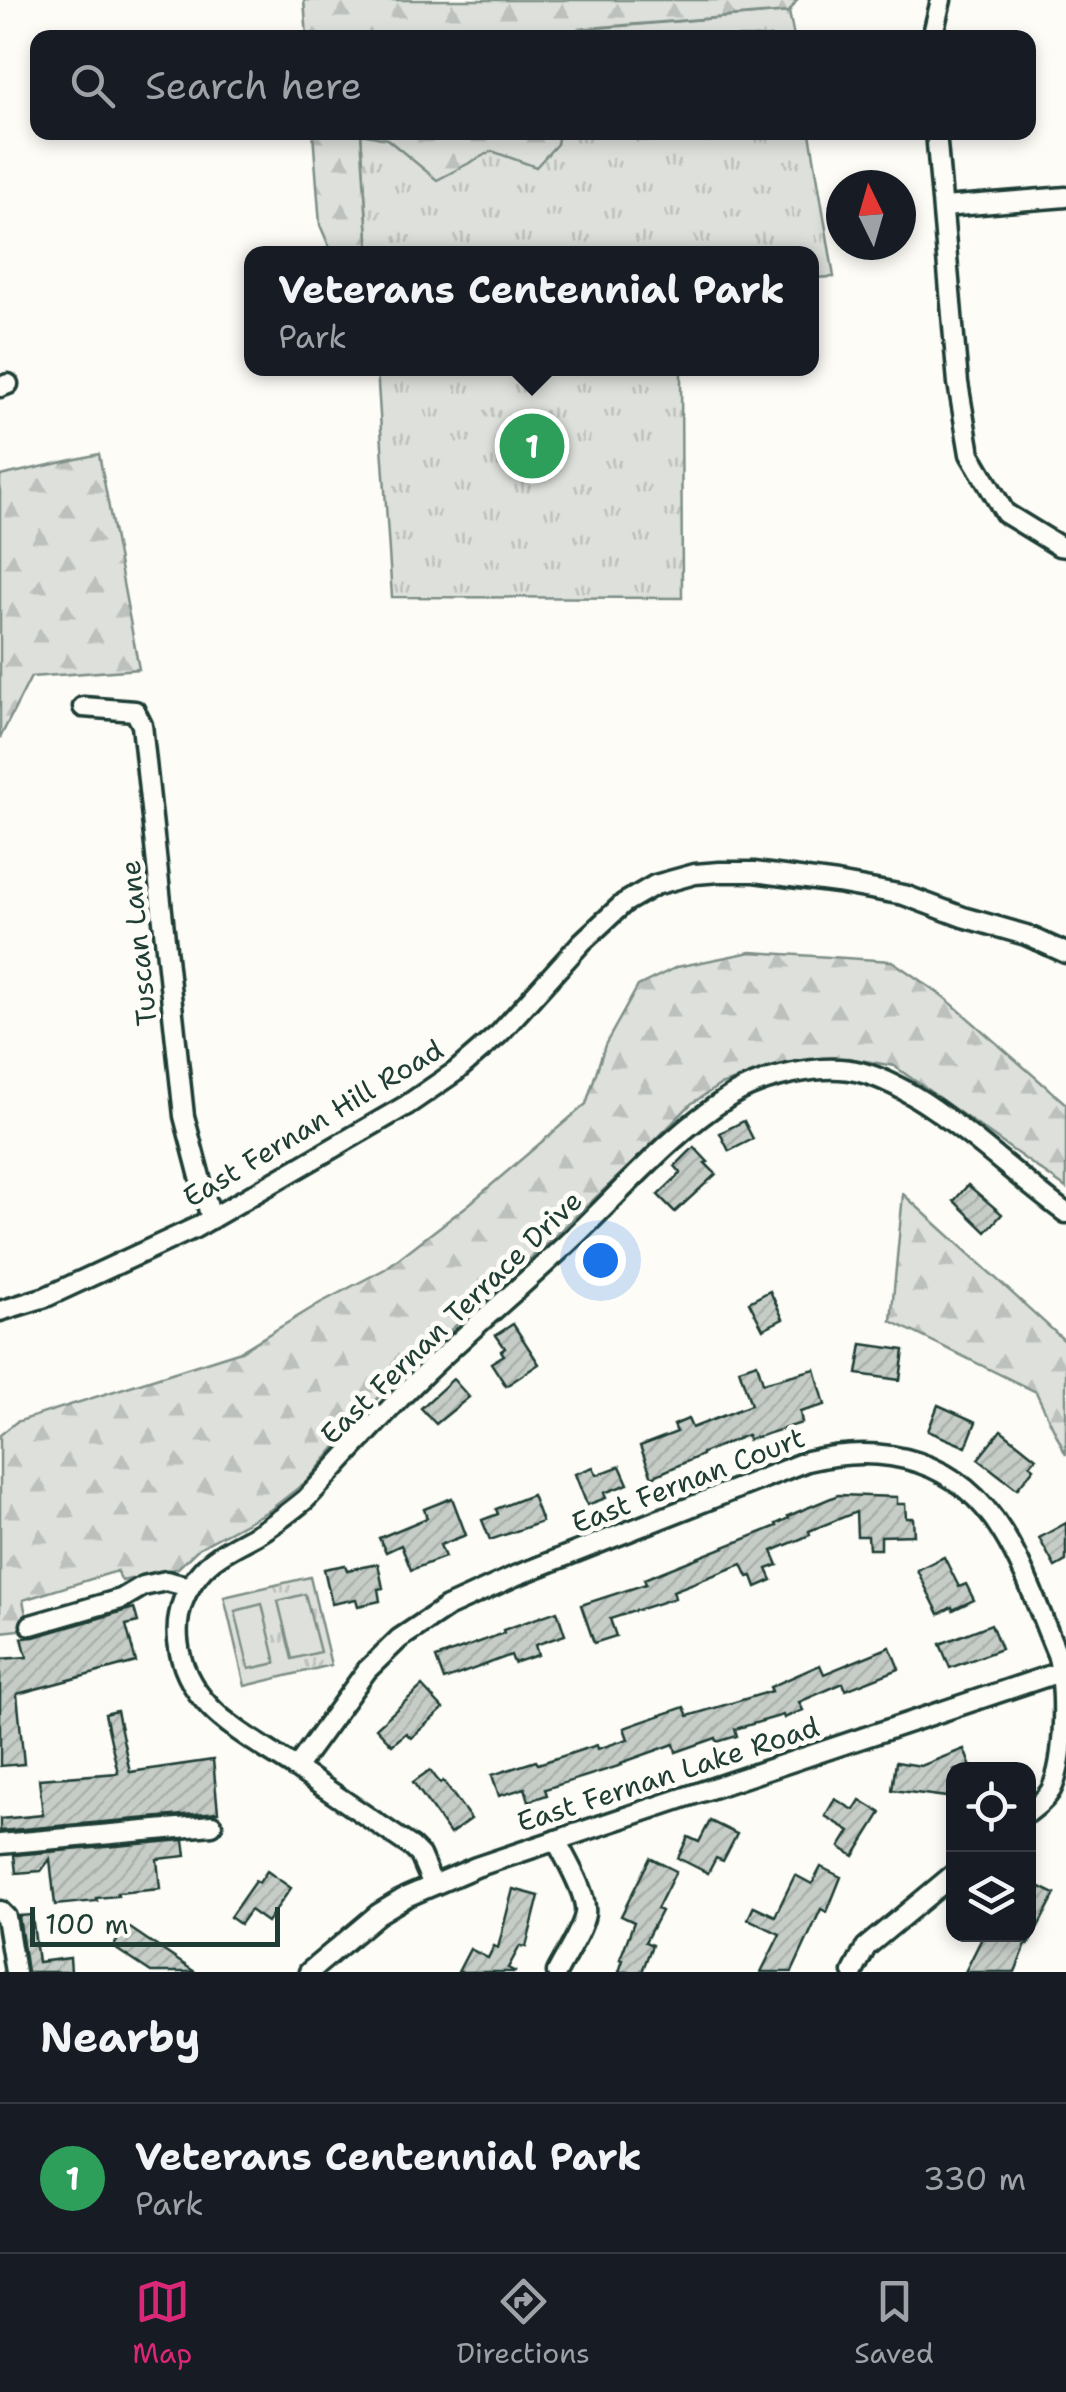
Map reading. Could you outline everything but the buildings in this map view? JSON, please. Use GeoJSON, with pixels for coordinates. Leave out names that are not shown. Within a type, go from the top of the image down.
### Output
{"type":"FeatureCollection","features":[{"type":"Feature","properties":{"kind":"street"},"geometry":{"type":"LineString","coordinates":[[934,30],[941,0]]}},
{"type":"Feature","properties":{"kind":"street"},"geometry":{"type":"LineString","coordinates":[[937,140],[958,383],[970,454],[1005,513],[1066,547]]}},
{"type":"Feature","properties":{"kind":"street"},"geometry":{"type":"LineString","coordinates":[[944,207],[1066,196]]}},
{"type":"Feature","properties":{"kind":"street","name":"Tuscan Lane"},"geometry":{"type":"LineString","coordinates":[[83,707],[135,711],[142,725],[184,1116],[211,1220]]}},
{"type":"Feature","properties":{"kind":"street","name":"East Fernan Hill Road"},"geometry":{"type":"LineString","coordinates":[[0,1311],[46,1298],[211,1220],[407,1105],[455,1072],[499,1034],[582,942],[624,903],[642,890],[677,878],[754,872],[904,895],[1026,935],[1066,953]]}},
{"type":"Feature","properties":{"kind":"street","name":"East Fernan Terrace Drive"},"geometry":{"type":"LineString","coordinates":[[190,1587],[210,1562],[286,1516],[306,1499],[420,1378],[680,1134],[744,1090],[808,1071],[837,1068],[880,1078],[954,1125],[1066,1212]]}},
{"type":"Feature","properties":{"kind":"street","name":"East Fernan Court"},"geometry":{"type":"LineString","coordinates":[[296,1768],[367,1670],[399,1640],[446,1607],[515,1576],[807,1461],[829,1456],[873,1452],[904,1458],[930,1466],[979,1502],[1011,1547],[1064,1670]]}},
{"type":"Feature","properties":{"kind":"street"},"geometry":{"type":"LineString","coordinates":[[31,1626],[121,1599],[142,1586],[166,1582],[190,1587],[180,1610],[176,1641],[192,1685],[220,1716],[412,1847],[434,1886]]}},
{"type":"Feature","properties":{"kind":"street"},"geometry":{"type":"LineString","coordinates":[[1036,1806],[1050,1793],[1057,1773],[1064,1721],[1064,1670]]}},
{"type":"Feature","properties":{"kind":"street","name":"East Fernan Lake Road"},"geometry":{"type":"LineString","coordinates":[[309,1972],[378,1914],[406,1897],[476,1867],[1064,1670]]}},
{"type":"Feature","properties":{"kind":"street"},"geometry":{"type":"LineString","coordinates":[[0,1844],[212,1825]]}},
{"type":"Feature","properties":{"kind":"street"},"geometry":{"type":"LineString","coordinates":[[556,1840],[585,1906],[584,1920],[557,1972]]}},
{"type":"Feature","properties":{"kind":"street"},"geometry":{"type":"LineString","coordinates":[[852,1972],[866,1947],[946,1881]]}},
{"type":"Feature","properties":{"kind":"street"},"geometry":{"type":"LineString","coordinates":[[0,1911],[6,1917],[15,1972]]}},
{"type":"Feature","properties":{"kind":"green space"},"geometry":{"type":"Polygon","coordinates":[[[304,0],[797,0],[789,12],[578,30],[306,30],[304,0]]]}},
{"type":"Feature","properties":{"kind":"green space"},"geometry":{"type":"Polygon","coordinates":[[[789,12],[793,30],[573,30],[789,12]]]}},
{"type":"Feature","properties":{"kind":"green space"},"geometry":{"type":"Polygon","coordinates":[[[314,140],[361,140],[368,246],[329,246],[320,225],[314,140]]]}},
{"type":"Feature","properties":{"kind":"green space"},"geometry":{"type":"Polygon","coordinates":[[[361,140],[811,140],[826,229],[826,260],[831,260],[834,277],[819,278],[819,246],[369,246],[361,140]]]}},
{"type":"Feature","properties":{"kind":"green space"},"geometry":{"type":"Polygon","coordinates":[[[388,140],[558,140],[536,167],[492,151],[437,180],[388,140]]]}},
{"type":"Feature","properties":{"kind":"green space"},"geometry":{"type":"Polygon","coordinates":[[[377,376],[681,376],[682,598],[392,597],[377,376]]]}},
{"type":"Feature","properties":{"kind":"green space"},"geometry":{"type":"Polygon","coordinates":[[[99,454],[139,669],[31,677],[0,738],[0,476],[99,454]]]}},
{"type":"Feature","properties":{"kind":"green space"},"geometry":{"type":"Polygon","coordinates":[[[751,952],[892,961],[944,997],[1066,1104],[1066,1188],[894,1066],[848,1058],[813,1059],[720,1085],[691,1104],[542,1248],[386,1388],[307,1481],[270,1510],[199,1548],[178,1568],[122,1581],[117,1571],[23,1600],[29,1629],[0,1632],[0,1435],[16,1422],[241,1351],[385,1269],[468,1205],[586,1104],[605,1045],[638,986],[677,967],[751,952]]]}},
{"type":"Feature","properties":{"kind":"green space"},"geometry":{"type":"Polygon","coordinates":[[[903,1194],[1066,1342],[1066,1455],[1036,1392],[891,1321],[903,1194]]]}},
{"type":"Feature","properties":{"kind":"green space"},"geometry":{"type":"Polygon","coordinates":[[[310,1577],[331,1665],[245,1686],[224,1597],[310,1577]]]}},
{"type":"Feature","properties":{"kind":"green space"},"geometry":{"type":"Polygon","coordinates":[[[305,1594],[320,1652],[292,1659],[278,1601],[305,1594]]]}},
{"type":"Feature","properties":{"kind":"green space"},"geometry":{"type":"Polygon","coordinates":[[[262,1604],[276,1663],[249,1669],[235,1611],[262,1604]]]}},
{"type":"Feature","properties":{"kind":"place","name":"Veterans Centennial Park"},"geometry":{"type":"Point","coordinates":[532,446]}}]}
